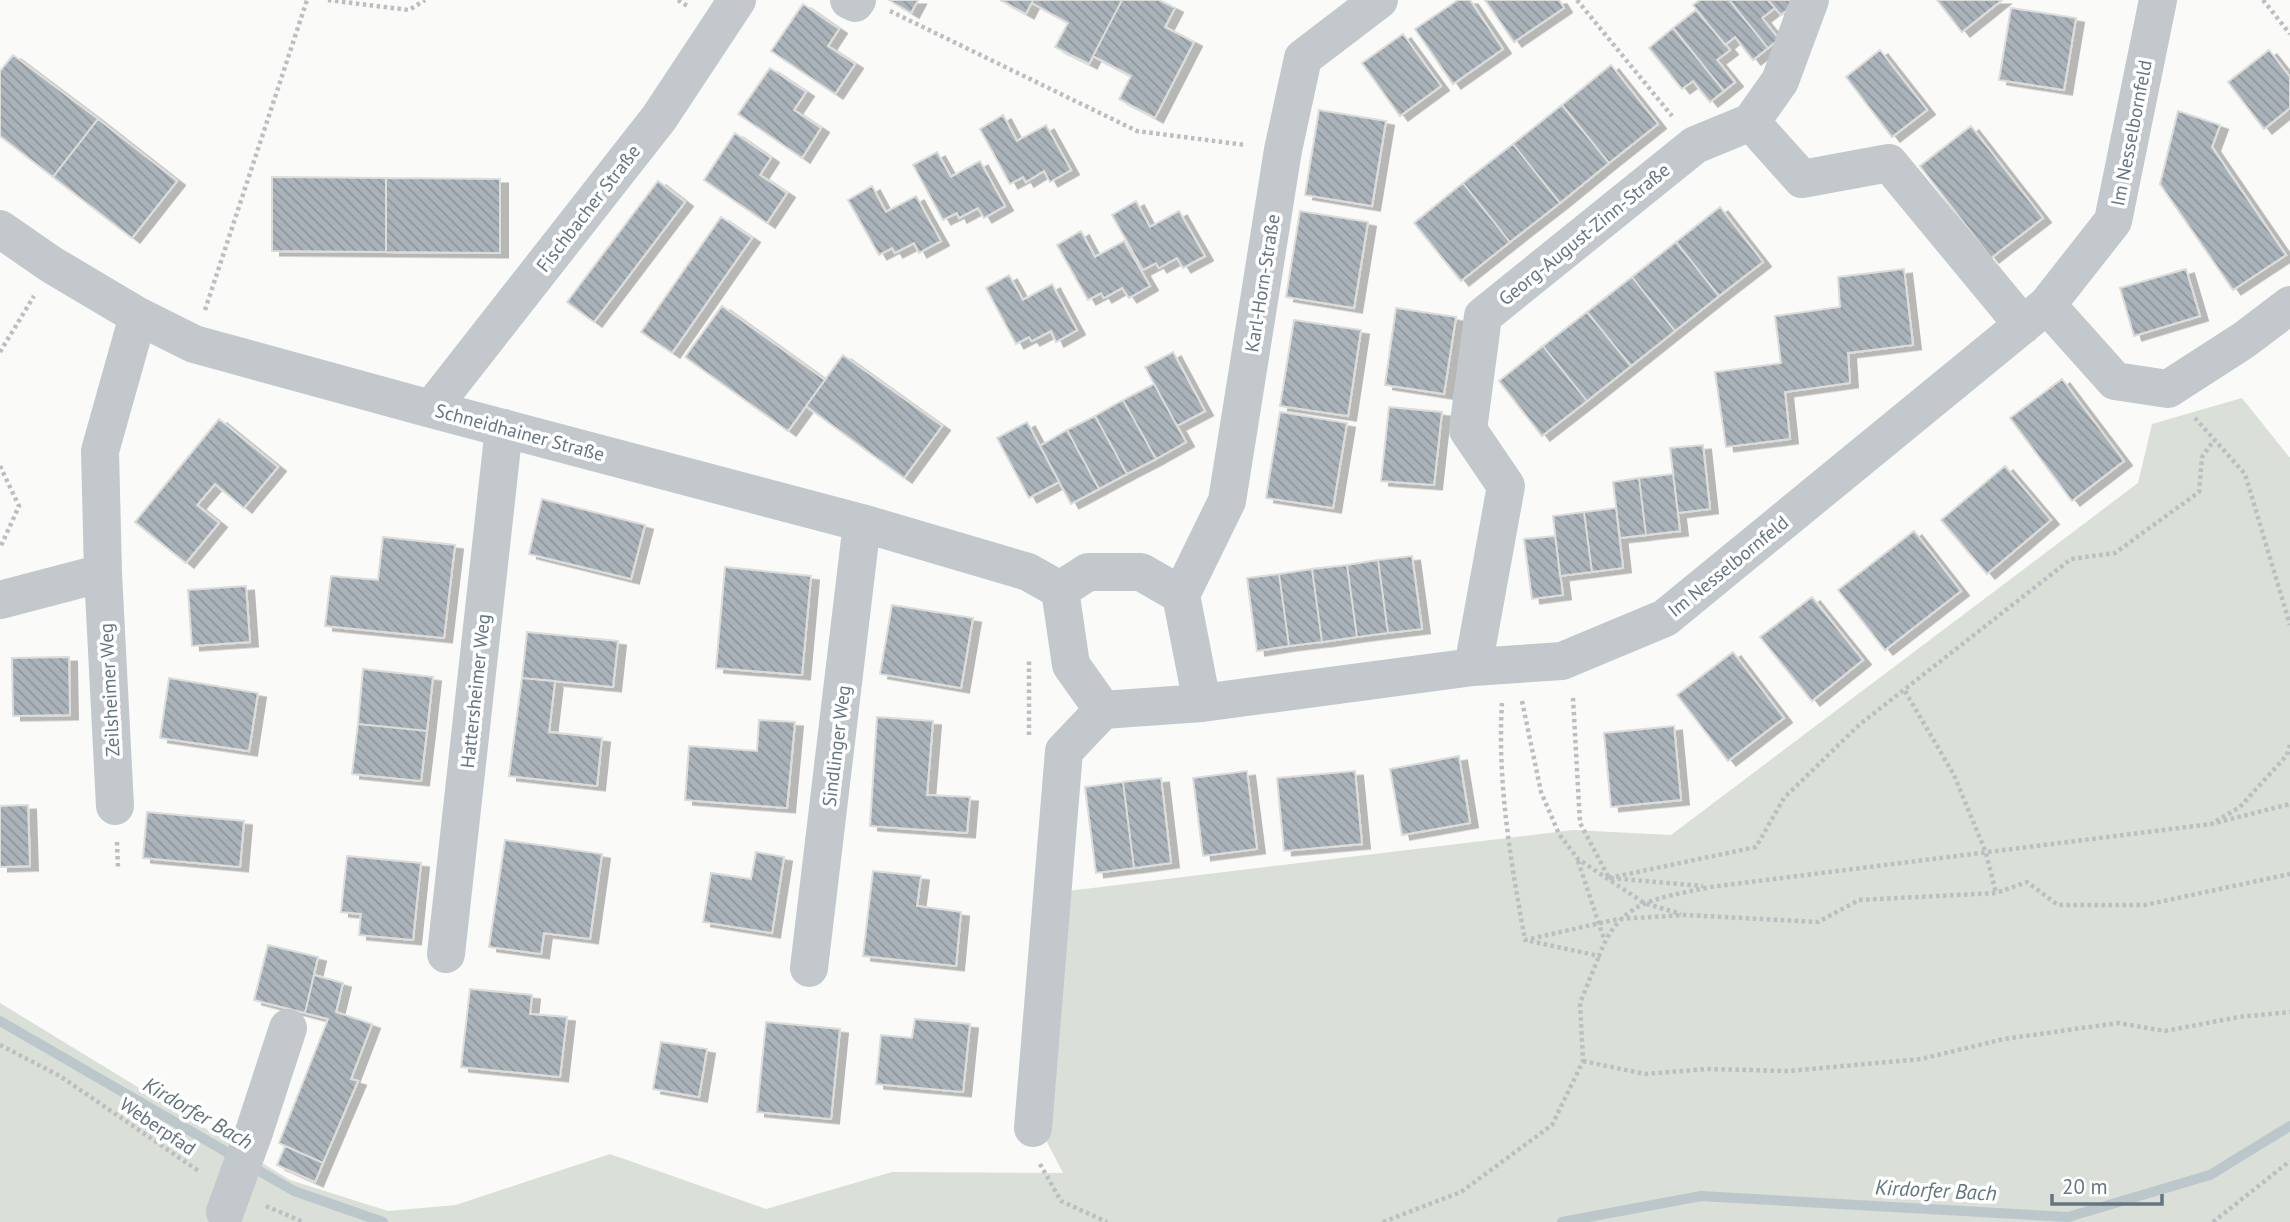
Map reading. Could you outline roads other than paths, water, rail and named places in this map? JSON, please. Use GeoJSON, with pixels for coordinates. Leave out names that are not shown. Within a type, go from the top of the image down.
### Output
{"type":"FeatureCollection","features":[{"type":"Feature","properties":{"kind":"street","name":"Fischbacher Straße"},"geometry":{"type":"LineString","coordinates":[[431,409],[659,118],[737,0]]}},
{"type":"Feature","properties":{"kind":"street","name":"Karl-Horn-Straße"},"geometry":{"type":"LineString","coordinates":[[1181,595],[1227,501],[1283,150],[1303,58],[1379,0]]}},
{"type":"Feature","properties":{"kind":"street"},"geometry":{"type":"LineString","coordinates":[[1810,0],[1780,81],[1751,122],[1802,179],[1889,163],[2035,315],[2115,381],[2168,389],[2245,340],[2290,305]]}},
{"type":"Feature","properties":{"kind":"street","name":"Im Nesselbornfeld"},"geometry":{"type":"LineString","coordinates":[[1102,710],[1202,703],[1489,666],[1562,661],[1665,618],[2035,315],[2113,221],[2158,0]]}},
{"type":"Feature","properties":{"kind":"street","name":"Georg-August-Zinn-Straße"},"geometry":{"type":"LineString","coordinates":[[1489,666],[1506,486],[1468,430],[1482,316],[1695,145],[1751,122]]}},
{"type":"Feature","properties":{"kind":"street","name":"Schneidhainer Straße"},"geometry":{"type":"LineString","coordinates":[[0,229],[52,265],[138,316],[194,344],[862,523],[1028,572],[1060,590]]}},
{"type":"Feature","properties":{"kind":"street","name":"Zeilsheimer Weg"},"geometry":{"type":"LineString","coordinates":[[116,806],[103,573],[100,452],[138,316]]}},
{"type":"Feature","properties":{"kind":"street","name":"Hattersheimer Weg"},"geometry":{"type":"LineString","coordinates":[[446,954],[504,428]]}},
{"type":"Feature","properties":{"kind":"street","name":"Sindlinger Weg"},"geometry":{"type":"LineString","coordinates":[[809,968],[862,523]]}},
{"type":"Feature","properties":{"kind":"street"},"geometry":{"type":"LineString","coordinates":[[1033,1129],[1064,751],[1102,710],[1070,665],[1060,590],[1088,572],[1141,572],[1181,595],[1202,703]]}},
{"type":"Feature","properties":{"kind":"street"},"geometry":{"type":"LineString","coordinates":[[0,600],[103,573]]}},
{"type":"Feature","properties":{"kind":"street"},"geometry":{"type":"LineString","coordinates":[[236,1212],[254,1132],[288,1028]]}},
{"type":"Feature","properties":{"kind":"waterway","name":"Kirdorfer Bach"},"geometry":{"type":"LineString","coordinates":[[0,1021],[294,1191],[383,1222]]}},
{"type":"Feature","properties":{"kind":"waterway","name":"Kirdorfer Bach"},"geometry":{"type":"LineString","coordinates":[[1562,1222],[1701,1196],[2068,1217],[2210,1175],[2290,1126]]}}]}
